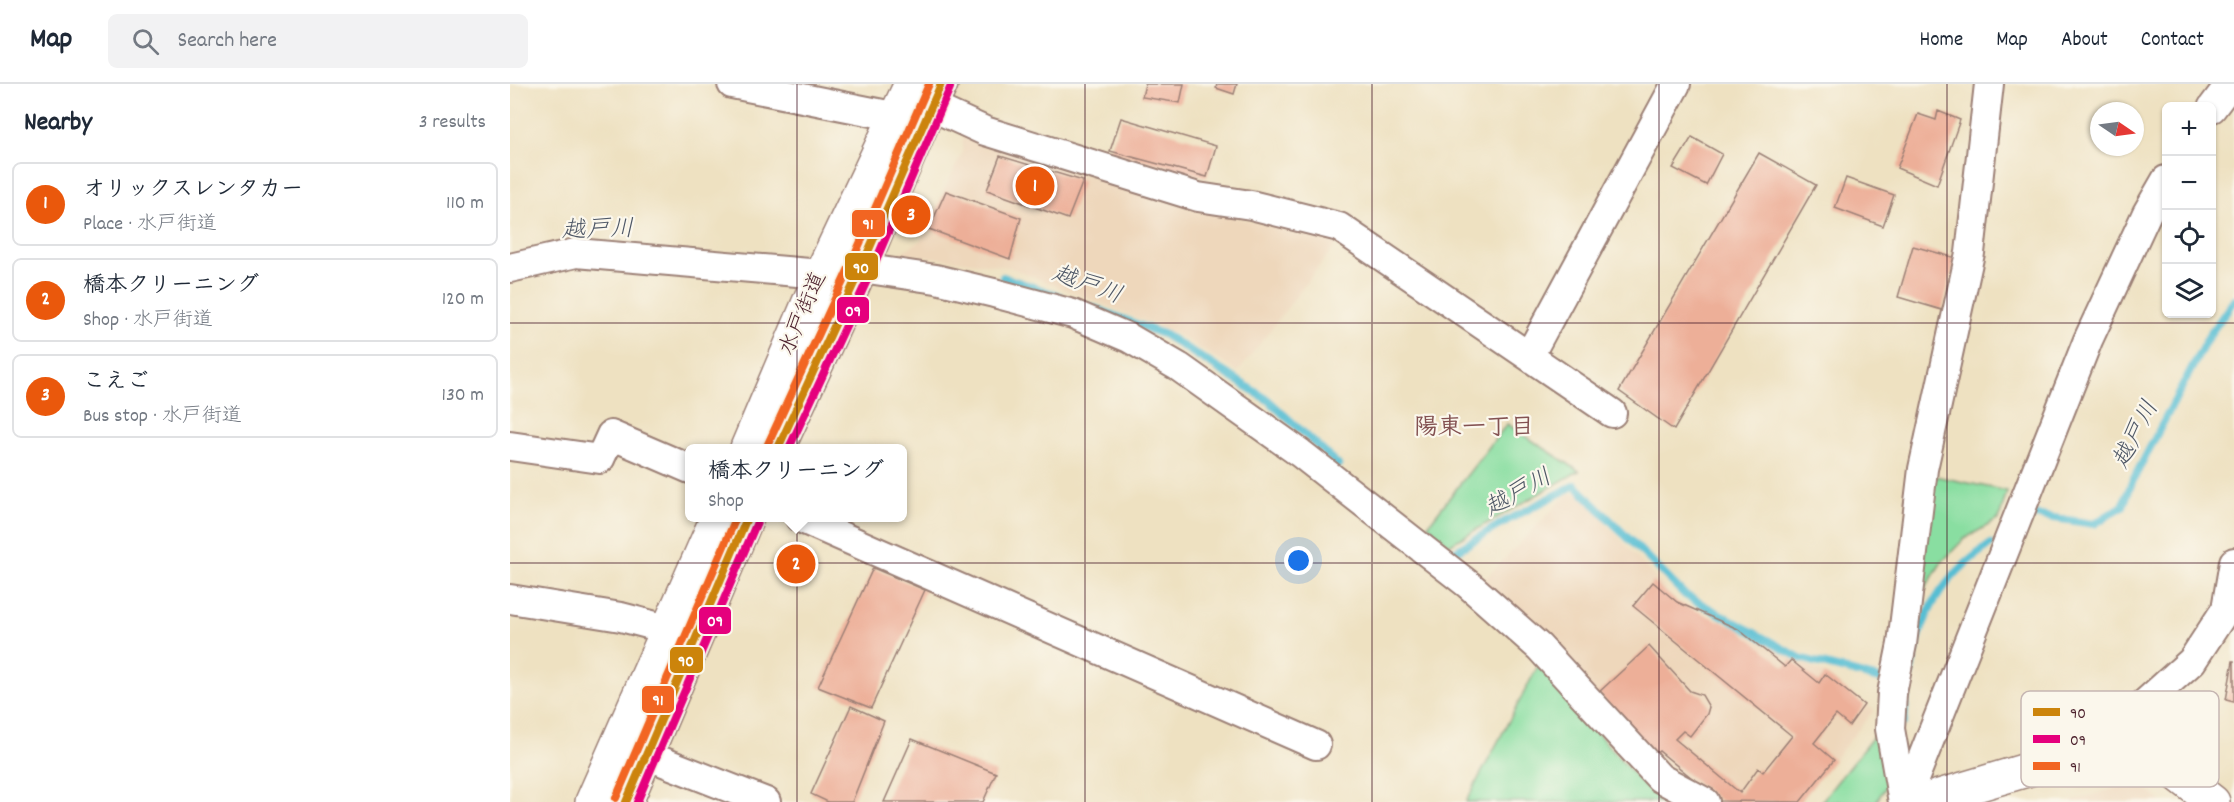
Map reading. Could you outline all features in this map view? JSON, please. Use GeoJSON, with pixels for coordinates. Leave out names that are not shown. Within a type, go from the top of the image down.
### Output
{"type":"FeatureCollection","features":[{"type":"Feature","properties":{"kind":"main road","name":"水戸街道"},"geometry":{"type":"LineString","coordinates":[[780,444],[865,259],[918,101]]}},
{"type":"Feature","properties":{"kind":"main road","name":"水戸街道"},"geometry":{"type":"LineString","coordinates":[[749,444],[821,274],[918,101]]}},
{"type":"Feature","properties":{"kind":"main road"},"geometry":{"type":"LineString","coordinates":[[626,802],[646,755],[716,522]]}},
{"type":"Feature","properties":{"kind":"main road"},"geometry":{"type":"LineString","coordinates":[[592,802],[682,633],[745,522]]}},
{"type":"Feature","properties":{"kind":"main road"},"geometry":{"type":"LineString","coordinates":[[1919,802],[2021,772]]}},
{"type":"Feature","properties":{"kind":"main road"},"geometry":{"type":"LineString","coordinates":[[2193,787],[2212,802]]}},
{"type":"Feature","properties":{"kind":"street"},"geometry":{"type":"LineString","coordinates":[[732,84],[918,101],[985,131],[1198,197],[1251,205],[1339,227],[1612,413]]}},
{"type":"Feature","properties":{"kind":"street"},"geometry":{"type":"LineString","coordinates":[[1529,356],[1676,84]]}},
{"type":"Feature","properties":{"kind":"street"},"geometry":{"type":"LineString","coordinates":[[1904,802],[1890,729],[1892,693],[1899,659],[1923,469],[1970,253],[1989,84]]}},
{"type":"Feature","properties":{"kind":"street"},"geometry":{"type":"LineString","coordinates":[[2216,102],[2230,84]]}},
{"type":"Feature","properties":{"kind":"street"},"geometry":{"type":"LineString","coordinates":[[1904,802],[2088,340],[2147,213],[2162,187]]}},
{"type":"Feature","properties":{"kind":"street"},"geometry":{"type":"LineString","coordinates":[[510,268],[576,254],[821,274],[865,259],[1073,314],[1129,338],[1179,367],[1299,453],[1469,585],[1539,647],[1660,778],[1705,802]]}},
{"type":"Feature","properties":{"kind":"street"},"geometry":{"type":"LineString","coordinates":[[510,446],[600,459],[611,435],[685,467]]}},
{"type":"Feature","properties":{"kind":"street"},"geometry":{"type":"LineString","coordinates":[[809,522],[1316,745]]}},
{"type":"Feature","properties":{"kind":"street"},"geometry":{"type":"LineString","coordinates":[[2159,691],[2192,661],[2226,609],[2234,562]]}},
{"type":"Feature","properties":{"kind":"street"},"geometry":{"type":"LineString","coordinates":[[510,599],[621,617],[682,633]]}},
{"type":"Feature","properties":{"kind":"street"},"geometry":{"type":"LineString","coordinates":[[646,755],[766,802]]}},
{"type":"Feature","properties":{"kind":"shaded area"},"geometry":{"type":"Polygon","coordinates":[[[963,136],[1192,208],[1337,243],[1238,372],[1177,334],[1009,267],[900,253],[920,241],[962,153],[963,136]]]}},
{"type":"Feature","properties":{"kind":"shaded area"},"geometry":{"type":"Polygon","coordinates":[[[1568,493],[1579,493],[1677,602],[1738,629],[1829,676],[1874,710],[1800,802],[1723,802],[1660,771],[1483,581],[1568,493]]]}},
{"type":"Feature","properties":{"kind":"shaded area"},"geometry":{"type":"Polygon","coordinates":[[[2120,787],[2143,787],[2162,802],[2069,802],[2120,787]]]}},
{"type":"Feature","properties":{"kind":"green space"},"geometry":{"type":"Polygon","coordinates":[[[1507,424],[1579,471],[1449,545],[1428,525],[1507,424]]]}},
{"type":"Feature","properties":{"kind":"green space"},"geometry":{"type":"Polygon","coordinates":[[[1930,475],[2007,491],[1999,519],[1964,539],[1941,563],[1913,609],[1930,475]]]}},
{"type":"Feature","properties":{"kind":"green space"},"geometry":{"type":"Polygon","coordinates":[[[1538,666],[1645,787],[1672,802],[1466,802],[1538,666]]]}},
{"type":"Feature","properties":{"kind":"green space"},"geometry":{"type":"Polygon","coordinates":[[[1881,727],[1886,786],[1876,802],[1821,802],[1881,727]]]}},
{"type":"Feature","properties":{"kind":"building"},"geometry":{"type":"Polygon","coordinates":[[[1145,84],[1184,84],[1180,103],[1142,97],[1145,84]]]}},
{"type":"Feature","properties":{"kind":"building"},"geometry":{"type":"Polygon","coordinates":[[[1217,84],[1237,84],[1234,94],[1216,88],[1217,84]]]}},
{"type":"Feature","properties":{"kind":"building"},"geometry":{"type":"Polygon","coordinates":[[[1938,111],[1960,120],[1937,185],[1897,168],[1918,114],[1936,120],[1938,111]]]}},
{"type":"Feature","properties":{"kind":"building"},"geometry":{"type":"Polygon","coordinates":[[[1121,118],[1216,146],[1207,177],[1110,151],[1121,118]]]}},
{"type":"Feature","properties":{"kind":"building"},"geometry":{"type":"Polygon","coordinates":[[[1692,137],[1722,154],[1706,185],[1673,168],[1692,137]]]}},
{"type":"Feature","properties":{"kind":"building"},"geometry":{"type":"Polygon","coordinates":[[[1759,153],[1816,185],[1674,430],[1619,391],[1759,153]]]}},
{"type":"Feature","properties":{"kind":"building"},"geometry":{"type":"Polygon","coordinates":[[[1000,156],[1083,181],[1068,219],[987,190],[1000,156]]]}},
{"type":"Feature","properties":{"kind":"building"},"geometry":{"type":"Polygon","coordinates":[[[1846,178],[1894,195],[1883,226],[1835,208],[1846,178]]]}},
{"type":"Feature","properties":{"kind":"building"},"geometry":{"type":"Polygon","coordinates":[[[946,191],[1021,218],[1010,259],[929,229],[946,191]]]}},
{"type":"Feature","properties":{"kind":"building"},"geometry":{"type":"Polygon","coordinates":[[[1913,246],[1956,258],[1942,310],[1898,297],[1913,246]]]}},
{"type":"Feature","properties":{"kind":"building"},"geometry":{"type":"Polygon","coordinates":[[[873,568],[925,590],[871,708],[818,687],[873,568]]]}},
{"type":"Feature","properties":{"kind":"building"},"geometry":{"type":"Polygon","coordinates":[[[1653,582],[1677,602],[1738,629],[1785,667],[1791,660],[1819,683],[1825,674],[1864,705],[1849,726],[1836,715],[1814,743],[1834,760],[1800,802],[1720,801],[1659,751],[1654,755],[1598,693],[1649,646],[1690,691],[1702,695],[1709,707],[1707,714],[1690,736],[1683,731],[1675,739],[1740,793],[1758,768],[1763,772],[1792,736],[1633,606],[1653,582]]]}},
{"type":"Feature","properties":{"kind":"building"},"geometry":{"type":"Polygon","coordinates":[[[2234,661],[2234,702],[2226,700],[2234,661]]]}},
{"type":"Feature","properties":{"kind":"building"},"geometry":{"type":"Polygon","coordinates":[[[851,706],[884,721],[852,802],[828,802],[811,794],[851,706]]]}},
{"type":"Feature","properties":{"kind":"building"},"geometry":{"type":"Polygon","coordinates":[[[912,739],[996,773],[983,802],[884,802],[912,739]]]}},
{"type":"Feature","properties":{"kind":"waterway","name":"越戸川"},"geometry":{"type":"LineString","coordinates":[[1003,277],[1059,296]]}},
{"type":"Feature","properties":{"kind":"waterway","name":"越戸川"},"geometry":{"type":"LineString","coordinates":[[2034,515],[2094,524],[2123,506],[2132,482],[2208,337],[2234,300]]}},
{"type":"Feature","properties":{"kind":"waterway","name":"越戸川"},"geometry":{"type":"LineString","coordinates":[[1091,307],[1165,335],[1268,400],[1338,465]]}},
{"type":"Feature","properties":{"kind":"waterway","name":"越戸川"},"geometry":{"type":"LineString","coordinates":[[1444,549],[1451,554],[1506,521],[1575,485],[1685,595],[1800,658],[1890,682]]}},
{"type":"Feature","properties":{"kind":"waterway","name":"越戸川"},"geometry":{"type":"LineString","coordinates":[[1909,679],[1921,632],[1935,600],[1960,569],[1991,544]]}},
{"type":"Feature","properties":{"kind":"waterway"},"geometry":{"type":"LineString","coordinates":[[1904,722],[1907,687]]}},
{"type":"Feature","properties":{"kind":"transit line","name":"91"},"geometry":{"type":"LineString","coordinates":[[768,444],[851,264],[929,84]]}},
{"type":"Feature","properties":{"kind":"transit line","name":"90"},"geometry":{"type":"LineString","coordinates":[[780,444],[861,268],[941,84]]}},
{"type":"Feature","properties":{"kind":"transit line","name":"09"},"geometry":{"type":"LineString","coordinates":[[791,444],[871,272],[950,88]]}},
{"type":"Feature","properties":{"kind":"transit line","name":"91"},"geometry":{"type":"LineString","coordinates":[[616,798],[734,522]]}},
{"type":"Feature","properties":{"kind":"transit line","name":"90"},"geometry":{"type":"LineString","coordinates":[[626,802],[745,522]]}},
{"type":"Feature","properties":{"kind":"transit line","name":"09"},"geometry":{"type":"LineString","coordinates":[[637,802],[757,522]]}},
{"type":"Feature","properties":{"kind":"place","name":"オリックスレンタカー"},"geometry":{"type":"Point","coordinates":[1035,186]}},
{"type":"Feature","properties":{"kind":"place","name":"こえご"},"geometry":{"type":"Point","coordinates":[911,215]}},
{"type":"Feature","properties":{"kind":"place","name":"橋本クリーニング"},"geometry":{"type":"Point","coordinates":[796,564]}},
{"type":"Feature","properties":{"kind":"district","name":"陽東一丁目"},"geometry":{"type":"Point","coordinates":[1474,429]}}]}
